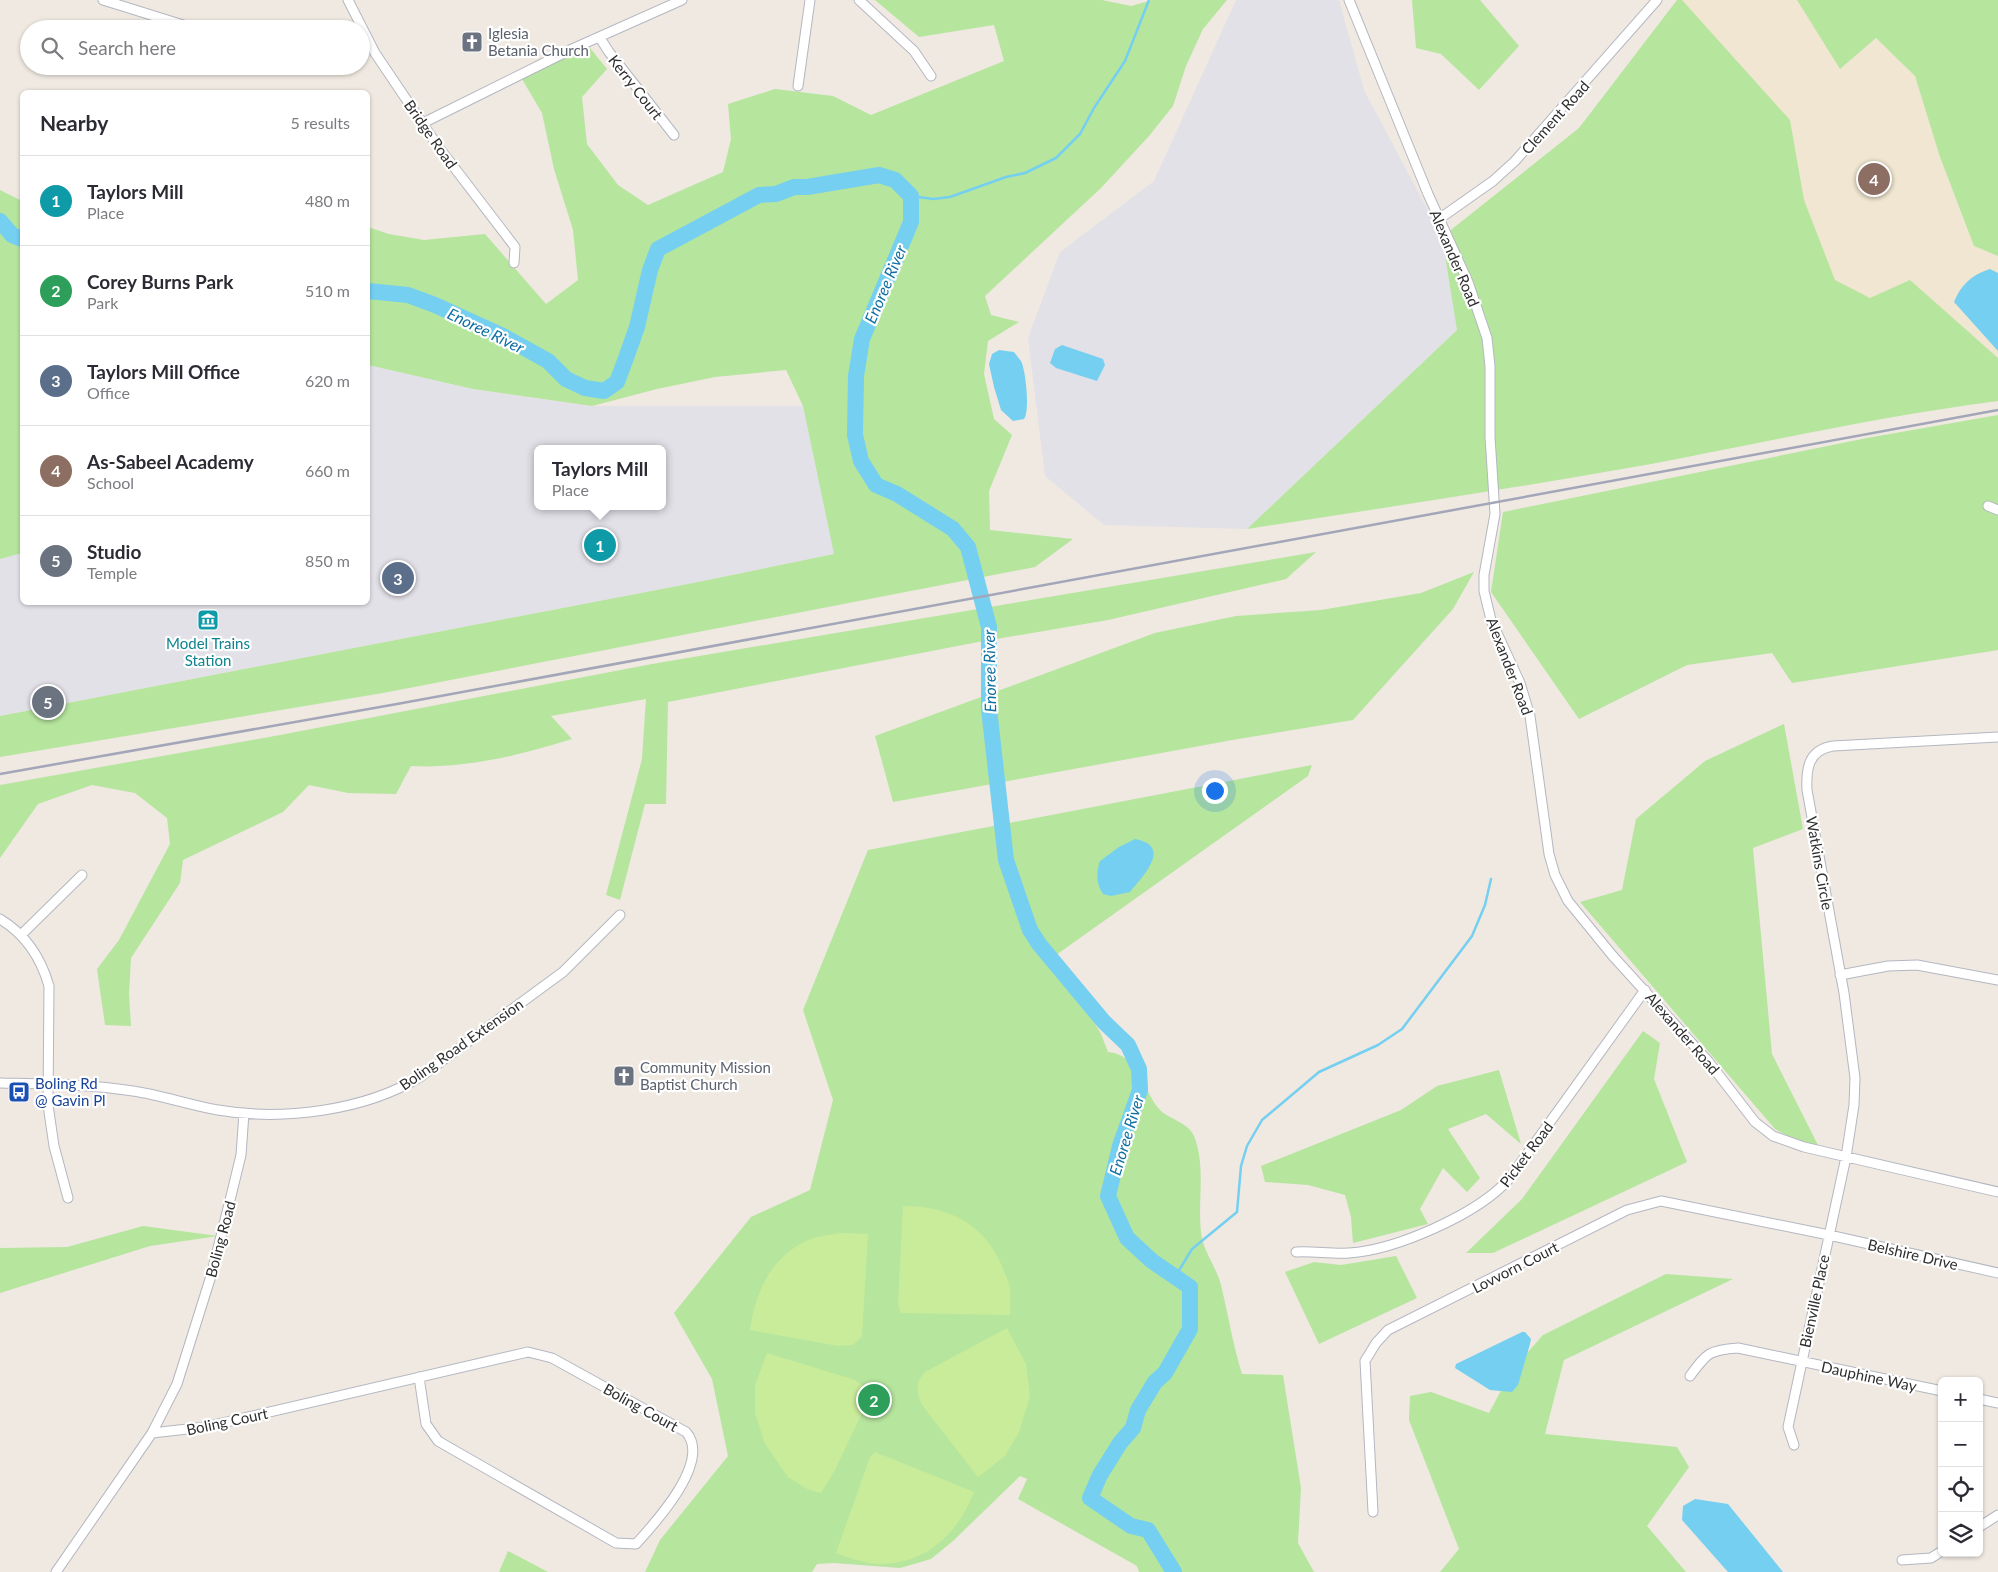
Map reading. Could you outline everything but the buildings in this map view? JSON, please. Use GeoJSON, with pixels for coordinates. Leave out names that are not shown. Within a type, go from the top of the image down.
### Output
{"type":"FeatureCollection","features":[{"type":"Feature","properties":{"kind":"street"},"geometry":{"type":"LineString","coordinates":[[103,0],[121,3],[170,20]]}},
{"type":"Feature","properties":{"kind":"street","name":"Bridge Road"},"geometry":{"type":"LineString","coordinates":[[348,0],[354,20]]}},
{"type":"Feature","properties":{"kind":"street"},"geometry":{"type":"LineString","coordinates":[[423,123],[485,91],[682,0]]}},
{"type":"Feature","properties":{"kind":"street"},"geometry":{"type":"LineString","coordinates":[[798,86],[810,0]]}},
{"type":"Feature","properties":{"kind":"street"},"geometry":{"type":"LineString","coordinates":[[859,0],[914,51],[931,76]]}},
{"type":"Feature","properties":{"kind":"street","name":"Alexander Road"},"geometry":{"type":"LineString","coordinates":[[1350,0],[1439,219],[1468,282],[1482,323],[1489,352],[1490,437],[1495,514],[1484,575],[1484,591],[1491,620],[1520,683],[1530,716],[1551,864],[1560,888],[1568,901],[1708,1061],[1749,1115],[1762,1128],[1784,1141],[1998,1192]]}},
{"type":"Feature","properties":{"kind":"street","name":"Clement Road"},"geometry":{"type":"LineString","coordinates":[[1439,219],[1493,180],[1515,161],[1657,0]]}},
{"type":"Feature","properties":{"kind":"street","name":"Kerry Court"},"geometry":{"type":"LineString","coordinates":[[600,38],[674,135]]}},
{"type":"Feature","properties":{"kind":"street","name":"Bridge Road"},"geometry":{"type":"LineString","coordinates":[[370,46],[423,123],[515,247],[514,264]]}},
{"type":"Feature","properties":{"kind":"street"},"geometry":{"type":"LineString","coordinates":[[1988,506],[1998,510]]}},
{"type":"Feature","properties":{"kind":"street","name":"Watkins Circle"},"geometry":{"type":"LineString","coordinates":[[1846,1157],[1854,1105],[1855,1078],[1840,976],[1807,790],[1806,772],[1812,758],[1820,750],[1833,746],[1998,737]]}},
{"type":"Feature","properties":{"kind":"street"},"geometry":{"type":"LineString","coordinates":[[21,935],[82,875]]}},
{"type":"Feature","properties":{"kind":"street","name":"Boling Road Extension"},"geometry":{"type":"LineString","coordinates":[[244,1113],[325,1110],[361,1103],[409,1084],[563,972],[620,915]]}},
{"type":"Feature","properties":{"kind":"street"},"geometry":{"type":"LineString","coordinates":[[0,919],[21,935],[39,960],[48,986],[48,1105],[54,1146],[68,1198]]}},
{"type":"Feature","properties":{"kind":"street"},"geometry":{"type":"LineString","coordinates":[[1840,976],[1888,966],[1917,965],[1998,980]]}},
{"type":"Feature","properties":{"kind":"street","name":"Picket Road"},"geometry":{"type":"LineString","coordinates":[[1296,1252],[1349,1253],[1382,1246],[1442,1224],[1489,1199],[1509,1179],[1645,990]]}},
{"type":"Feature","properties":{"kind":"street"},"geometry":{"type":"LineString","coordinates":[[0,1084],[48,1084],[131,1091],[218,1110],[244,1113]]}},
{"type":"Feature","properties":{"kind":"street","name":"Boling Road"},"geometry":{"type":"LineString","coordinates":[[56,1572],[152,1433],[183,1367],[211,1276],[241,1155],[244,1113]]}},
{"type":"Feature","properties":{"kind":"street","name":"Bienville Place"},"geometry":{"type":"LineString","coordinates":[[1794,1445],[1788,1427],[1846,1157]]}},
{"type":"Feature","properties":{"kind":"street","name":"Lovvorn Court"},"geometry":{"type":"LineString","coordinates":[[1373,1512],[1365,1361],[1376,1343],[1388,1330],[1627,1210],[1660,1201],[1828,1235]]}},
{"type":"Feature","properties":{"kind":"street","name":"Belshire Drive"},"geometry":{"type":"LineString","coordinates":[[1828,1235],[1998,1273]]}},
{"type":"Feature","properties":{"kind":"street","name":"Dauphine Way"},"geometry":{"type":"LineString","coordinates":[[1690,1376],[1705,1356],[1720,1349],[1738,1348],[1938,1390]]}},
{"type":"Feature","properties":{"kind":"street","name":"Boling Court"},"geometry":{"type":"LineString","coordinates":[[152,1433],[205,1426],[528,1352],[546,1355],[686,1432],[694,1445],[692,1465],[653,1526],[636,1544],[616,1543],[438,1441],[426,1424],[419,1377]]}},
{"type":"Feature","properties":{"kind":"street"},"geometry":{"type":"LineString","coordinates":[[1983,1400],[1998,1403]]}},
{"type":"Feature","properties":{"kind":"street"},"geometry":{"type":"LineString","coordinates":[[1983,1524],[1998,1515]]}},
{"type":"Feature","properties":{"kind":"street"},"geometry":{"type":"LineString","coordinates":[[1902,1560],[1931,1558],[1938,1554]]}},
{"type":"Feature","properties":{"kind":"shaded area"},"geometry":{"type":"Polygon","coordinates":[[[1236,0],[1339,0],[1364,90],[1442,237],[1457,330],[1247,529],[1104,525],[1045,476],[1028,338],[1060,252],[1154,181],[1236,0]]]}},
{"type":"Feature","properties":{"kind":"shaded area"},"geometry":{"type":"Polygon","coordinates":[[[1682,0],[1797,0],[1840,69],[1876,38],[1915,76],[1940,157],[1974,246],[1998,256],[1998,358],[1910,280],[1870,298],[1835,280],[1804,200],[1790,120],[1682,0]]]}},
{"type":"Feature","properties":{"kind":"shaded area"},"geometry":{"type":"Polygon","coordinates":[[[370,365],[473,389],[592,406],[803,406],[834,554],[693,583],[0,716],[0,559],[20,554],[20,605],[370,605],[370,365]]]}},
{"type":"Feature","properties":{"kind":"green space"},"geometry":{"type":"Polygon","coordinates":[[[875,0],[1102,0],[1131,6],[1152,0],[1227,0],[1203,29],[1186,66],[1173,106],[1149,136],[1101,188],[985,296],[991,315],[1019,322],[988,341],[984,374],[994,419],[1012,435],[989,491],[990,530],[1073,539],[1035,567],[383,693],[0,757],[0,716],[693,583],[834,554],[803,406],[786,370],[715,377],[657,389],[592,406],[473,389],[370,365],[370,228],[389,234],[424,240],[485,234],[546,304],[578,280],[573,230],[554,169],[542,113],[522,79],[586,43],[607,69],[582,97],[587,144],[618,185],[648,205],[723,172],[731,139],[728,104],[775,89],[833,96],[871,115],[1004,61],[994,25],[919,37],[875,0]]]}},
{"type":"Feature","properties":{"kind":"green space"},"geometry":{"type":"Polygon","coordinates":[[[1412,0],[1480,0],[1519,46],[1479,90],[1441,54],[1416,48],[1412,0]]]}},
{"type":"Feature","properties":{"kind":"green space"},"geometry":{"type":"Polygon","coordinates":[[[1677,0],[1682,0],[1790,120],[1804,200],[1835,280],[1870,298],[1910,280],[1998,358],[1998,401],[1867,422],[1601,473],[1247,529],[1457,330],[1442,237],[1579,128],[1677,0]]]}},
{"type":"Feature","properties":{"kind":"green space"},"geometry":{"type":"Polygon","coordinates":[[[1797,0],[1998,0],[1998,256],[1974,246],[1940,157],[1915,76],[1876,38],[1840,69],[1797,0]]]}},
{"type":"Feature","properties":{"kind":"green space"},"geometry":{"type":"Polygon","coordinates":[[[0,190],[20,200],[20,554],[0,559],[0,190]]]}},
{"type":"Feature","properties":{"kind":"green space"},"geometry":{"type":"Polygon","coordinates":[[[1998,415],[1998,650],[1792,683],[1772,653],[1687,665],[1579,719],[1491,592],[1503,512],[1867,438],[1998,415]]]}},
{"type":"Feature","properties":{"kind":"green space"},"geometry":{"type":"Polygon","coordinates":[[[1316,552],[1286,579],[1108,620],[973,643],[668,702],[666,804],[645,804],[620,900],[606,895],[642,759],[646,699],[551,716],[572,739],[553,745],[472,763],[411,766],[396,794],[348,793],[309,785],[283,812],[183,860],[180,883],[131,958],[129,994],[131,1026],[105,1025],[97,969],[119,940],[170,844],[167,818],[135,793],[92,785],[38,804],[0,858],[0,785],[280,735],[652,664],[1316,552]]]}},
{"type":"Feature","properties":{"kind":"green space"},"geometry":{"type":"Polygon","coordinates":[[[1474,572],[1453,609],[1353,720],[893,802],[875,736],[1155,633],[1236,616],[1321,610],[1421,593],[1474,572]]]}},
{"type":"Feature","properties":{"kind":"green space"},"geometry":{"type":"Polygon","coordinates":[[[1784,724],[1803,829],[1753,848],[1772,1054],[1823,1155],[1775,1129],[1580,902],[1622,890],[1636,819],[1705,761],[1784,724]]]}},
{"type":"Feature","properties":{"kind":"green space"},"geometry":{"type":"Polygon","coordinates":[[[1312,765],[1308,776],[1056,955],[1101,1034],[1108,1052],[1118,1054],[1126,1059],[1133,1066],[1159,1109],[1187,1127],[1194,1136],[1200,1161],[1200,1226],[1202,1239],[1221,1285],[1242,1374],[1283,1375],[1301,1488],[1298,1543],[1314,1572],[1139,1572],[1137,1566],[1018,1499],[1027,1479],[1020,1476],[953,1541],[931,1559],[900,1568],[834,1563],[817,1564],[812,1572],[645,1572],[660,1540],[728,1456],[712,1379],[674,1313],[751,1217],[810,1190],[833,1100],[803,1010],[868,850],[1312,765]]]}},
{"type":"Feature","properties":{"kind":"green space"},"geometry":{"type":"Polygon","coordinates":[[[1643,1031],[1660,1043],[1654,1079],[1687,1162],[1493,1253],[1466,1253],[1522,1199],[1643,1031]]]}},
{"type":"Feature","properties":{"kind":"green space"},"geometry":{"type":"Polygon","coordinates":[[[1499,1070],[1521,1144],[1486,1114],[1448,1129],[1480,1178],[1467,1192],[1443,1168],[1420,1209],[1428,1224],[1353,1243],[1351,1217],[1345,1195],[1308,1185],[1265,1182],[1261,1166],[1401,1110],[1437,1086],[1499,1070]]]}},
{"type":"Feature","properties":{"kind":"green space"},"geometry":{"type":"Polygon","coordinates":[[[903,1206],[935,1209],[949,1214],[975,1228],[985,1238],[1002,1266],[1009,1283],[1010,1315],[901,1313],[898,1304],[903,1206]]]}},
{"type":"Feature","properties":{"kind":"green space"},"geometry":{"type":"Polygon","coordinates":[[[143,1226],[218,1236],[150,1246],[0,1293],[0,1248],[67,1247],[143,1226]]]}},
{"type":"Feature","properties":{"kind":"green space"},"geometry":{"type":"Polygon","coordinates":[[[840,1233],[868,1234],[862,1336],[853,1345],[838,1346],[750,1330],[760,1291],[766,1278],[783,1257],[793,1248],[810,1239],[840,1233]]]}},
{"type":"Feature","properties":{"kind":"green space"},"geometry":{"type":"Polygon","coordinates":[[[1396,1256],[1417,1298],[1319,1344],[1285,1272],[1314,1262],[1341,1265],[1396,1256]]]}},
{"type":"Feature","properties":{"kind":"green space"},"geometry":{"type":"Polygon","coordinates":[[[1666,1274],[1733,1279],[1564,1360],[1545,1434],[1677,1447],[1689,1467],[1647,1526],[1686,1572],[1440,1572],[1459,1549],[1409,1420],[1410,1396],[1431,1392],[1489,1413],[1512,1370],[1543,1335],[1666,1274]]]}},
{"type":"Feature","properties":{"kind":"green space"},"geometry":{"type":"Polygon","coordinates":[[[1007,1328],[1026,1364],[1030,1396],[1019,1432],[1005,1456],[978,1477],[922,1405],[918,1384],[925,1372],[1007,1328]]]}},
{"type":"Feature","properties":{"kind":"green space"},"geometry":{"type":"Polygon","coordinates":[[[767,1353],[855,1380],[865,1387],[863,1411],[834,1472],[821,1493],[807,1489],[788,1477],[765,1444],[755,1413],[755,1385],[767,1353]]]}},
{"type":"Feature","properties":{"kind":"green space"},"geometry":{"type":"Polygon","coordinates":[[[875,1452],[974,1492],[960,1520],[939,1543],[926,1552],[897,1563],[874,1564],[836,1553],[870,1457],[875,1452]]]}},
{"type":"Feature","properties":{"kind":"green space"},"geometry":{"type":"Polygon","coordinates":[[[508,1551],[548,1572],[499,1572],[508,1551]]]}},
{"type":"Feature","properties":{"kind":"water"},"geometry":{"type":"Polygon","coordinates":[[[1990,269],[1998,273],[1998,351],[1954,302],[1968,281],[1977,274],[1990,269]]]}},
{"type":"Feature","properties":{"kind":"water"},"geometry":{"type":"Polygon","coordinates":[[[1062,345],[1103,359],[1105,365],[1097,381],[1056,368],[1050,363],[1055,349],[1062,345]]]}},
{"type":"Feature","properties":{"kind":"water"},"geometry":{"type":"Polygon","coordinates":[[[999,350],[1014,352],[1023,366],[1027,391],[1027,408],[1024,419],[1013,421],[1001,410],[989,364],[992,354],[999,350]]]}},
{"type":"Feature","properties":{"kind":"water"},"geometry":{"type":"Polygon","coordinates":[[[1135,839],[1146,843],[1152,848],[1154,855],[1152,862],[1130,892],[1111,896],[1103,894],[1097,878],[1100,861],[1119,847],[1135,839]]]}},
{"type":"Feature","properties":{"kind":"water"},"geometry":{"type":"Polygon","coordinates":[[[1525,1332],[1531,1339],[1518,1385],[1512,1392],[1490,1390],[1455,1368],[1456,1364],[1525,1332]]]}},
{"type":"Feature","properties":{"kind":"water"},"geometry":{"type":"Polygon","coordinates":[[[1695,1499],[1728,1504],[1783,1572],[1728,1572],[1682,1520],[1683,1506],[1695,1499]]]}},
{"type":"Feature","properties":{"kind":"waterway"},"geometry":{"type":"LineString","coordinates":[[911,196],[933,199],[950,197],[1006,177],[1025,173],[1056,158],[1080,134],[1094,108],[1125,61],[1149,0]]}},
{"type":"Feature","properties":{"kind":"waterway","name":"Enoree River"},"geometry":{"type":"LineString","coordinates":[[370,291],[408,295],[435,305],[503,336],[548,361],[566,379],[585,388],[604,391],[617,382],[637,327],[650,270],[658,249],[759,195],[776,194],[794,187],[807,187],[879,175],[895,180],[911,196],[911,222],[862,339],[856,376],[855,435],[861,461],[876,485],[897,494],[953,529],[968,547],[989,627],[989,709],[1006,860],[1030,930],[1039,944],[1104,1022],[1128,1045],[1139,1069],[1140,1090],[1120,1146],[1108,1196],[1127,1238],[1152,1261],[1190,1287],[1190,1329],[1165,1373],[1155,1382],[1138,1410],[1133,1428],[1120,1443],[1100,1475],[1090,1498],[1131,1526],[1148,1530],[1174,1572]]}},
{"type":"Feature","properties":{"kind":"waterway","name":"Enoree River"},"geometry":{"type":"LineString","coordinates":[[0,221],[12,235],[20,238]]}},
{"type":"Feature","properties":{"kind":"waterway"},"geometry":{"type":"LineString","coordinates":[[1175,1277],[1192,1249],[1237,1212],[1241,1166],[1247,1146],[1262,1120],[1319,1072],[1378,1045],[1402,1029],[1472,936],[1485,905],[1491,879]]}},
{"type":"Feature","properties":{"kind":"railway"},"geometry":{"type":"LineString","coordinates":[[0,774],[397,704],[1998,410]]}},
{"type":"Feature","properties":{"kind":"place","name":"Iglesia Betania Church"},"geometry":{"type":"Point","coordinates":[472,42]}},
{"type":"Feature","properties":{"kind":"place","name":"As-Sabeel Academy"},"geometry":{"type":"Point","coordinates":[1874,179]}},
{"type":"Feature","properties":{"kind":"place","name":"Taylors Mill"},"geometry":{"type":"Point","coordinates":[600,545]}},
{"type":"Feature","properties":{"kind":"place","name":"Taylors Mill Office"},"geometry":{"type":"Point","coordinates":[398,578]}},
{"type":"Feature","properties":{"kind":"place","name":"Model Trains Station"},"geometry":{"type":"Point","coordinates":[208,620]}},
{"type":"Feature","properties":{"kind":"place","name":"Studio"},"geometry":{"type":"Point","coordinates":[48,702]}},
{"type":"Feature","properties":{"kind":"place","name":"Community Mission Baptist Church"},"geometry":{"type":"Point","coordinates":[624,1076]}},
{"type":"Feature","properties":{"kind":"place","name":"Boling Rd @ Gavin Pl"},"geometry":{"type":"Point","coordinates":[19,1092]}},
{"type":"Feature","properties":{"kind":"place","name":"Corey Burns Park"},"geometry":{"type":"Point","coordinates":[874,1400]}}]}
